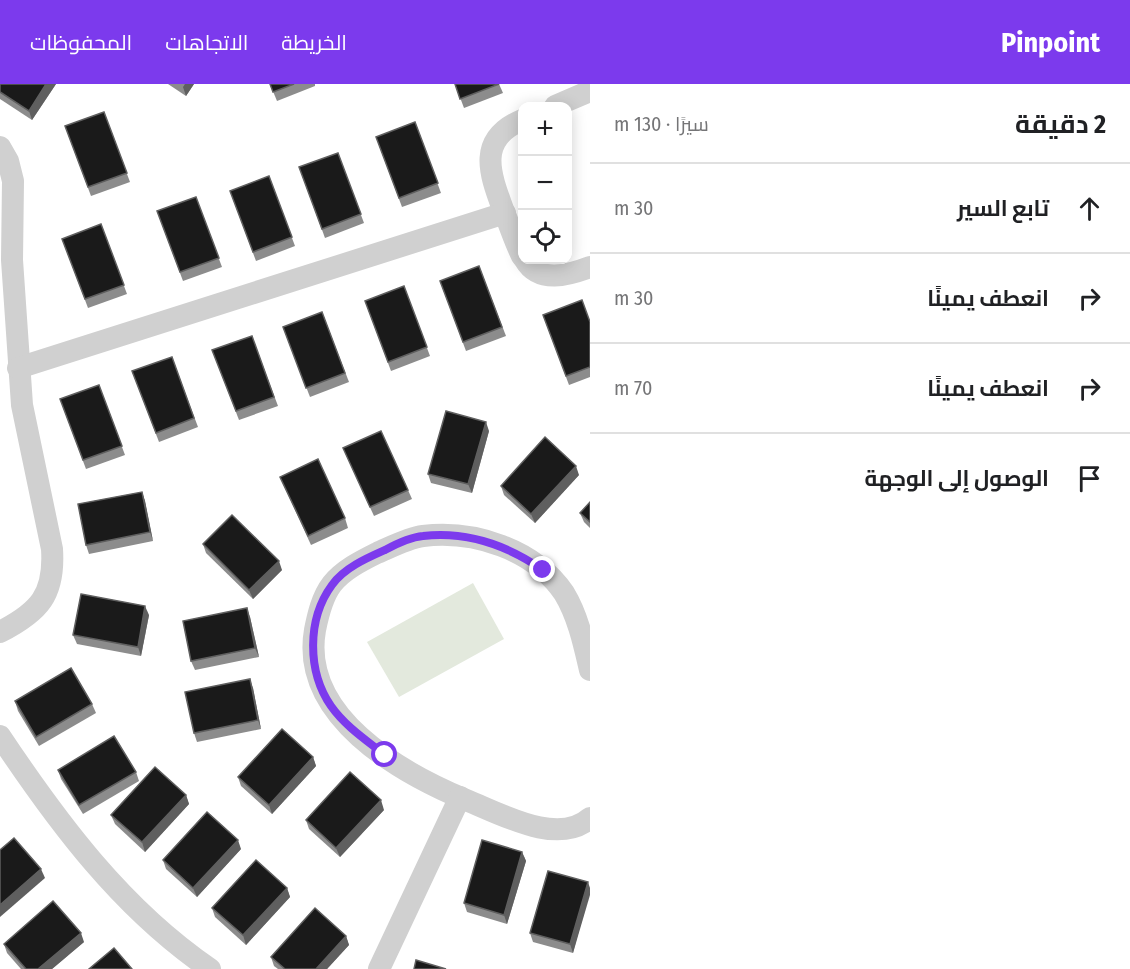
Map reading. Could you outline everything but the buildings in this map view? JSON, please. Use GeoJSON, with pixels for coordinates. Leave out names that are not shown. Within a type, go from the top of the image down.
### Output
{"type":"FeatureCollection","features":[{"type":"Feature","properties":{"kind":"street"},"geometry":{"type":"LineString","coordinates":[[564,102],[590,91]]}},
{"type":"Feature","properties":{"kind":"street"},"geometry":{"type":"LineString","coordinates":[[518,122],[503,131],[494,142],[490,156],[490,170],[518,244]]}},
{"type":"Feature","properties":{"kind":"street"},"geometry":{"type":"LineString","coordinates":[[0,147],[8,161],[13,181],[12,260],[18,368],[26,429],[52,549],[53,569],[44,600],[33,613],[0,632]]}},
{"type":"Feature","properties":{"kind":"street"},"geometry":{"type":"LineString","coordinates":[[18,368],[505,213]]}},
{"type":"Feature","properties":{"kind":"street"},"geometry":{"type":"LineString","coordinates":[[531,264],[542,273],[558,277],[590,267]]}},
{"type":"Feature","properties":{"kind":"street"},"geometry":{"type":"LineString","coordinates":[[590,670],[577,620],[563,593],[543,570],[515,551],[484,540],[452,535],[421,536],[358,562],[332,584],[318,613],[312,644],[317,676],[331,705],[353,730],[385,755],[420,777],[460,797],[539,827],[573,828],[590,818]]}},
{"type":"Feature","properties":{"kind":"street"},"geometry":{"type":"LineString","coordinates":[[0,735],[38,793],[86,855],[143,915],[210,969]]}},
{"type":"Feature","properties":{"kind":"street"},"geometry":{"type":"LineString","coordinates":[[379,969],[460,797]]}},
{"type":"Feature","properties":{"kind":"shaded area"},"geometry":{"type":"Polygon","coordinates":[[[473,583],[504,639],[399,697],[367,642],[473,583]]]}},
{"type":"Feature","properties":{"kind":"route"},"geometry":{"type":"LineString","coordinates":[[385,755],[353,730],[331,705],[317,676],[312,644],[318,613],[332,584],[358,562],[392,546],[421,536],[452,535],[484,540],[515,551],[543,570]]}}]}
